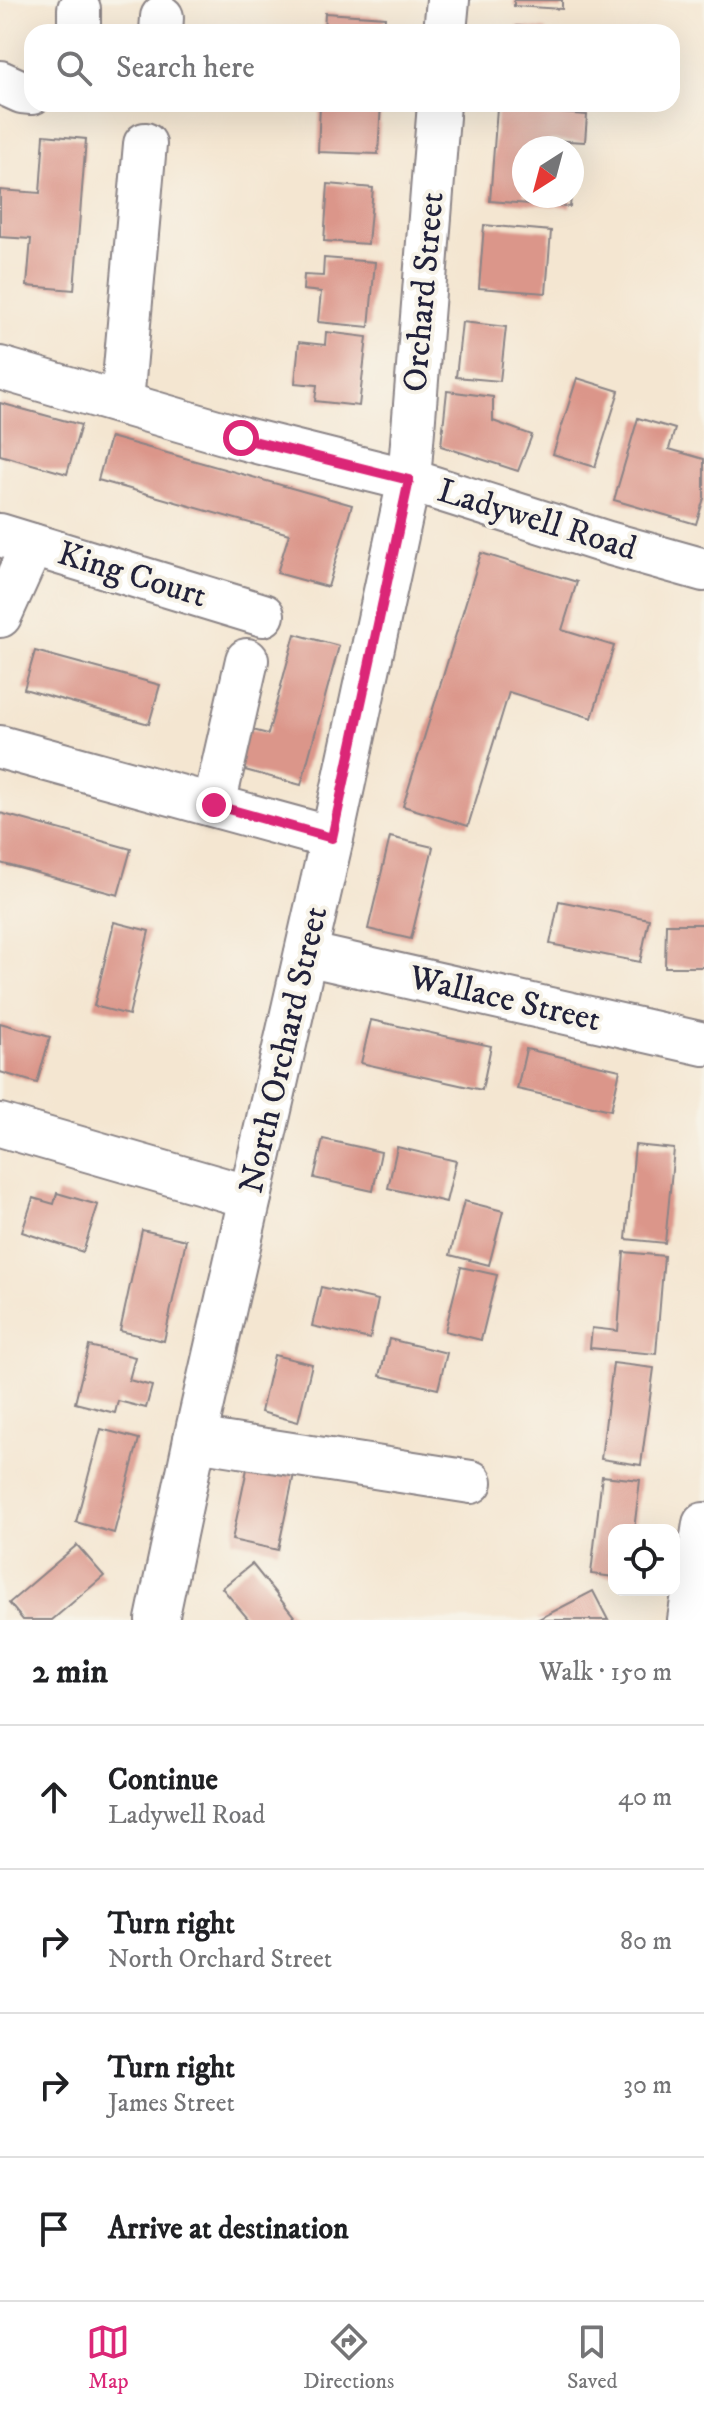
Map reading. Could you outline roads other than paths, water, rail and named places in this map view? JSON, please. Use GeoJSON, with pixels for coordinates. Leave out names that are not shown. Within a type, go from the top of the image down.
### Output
{"type":"FeatureCollection","features":[{"type":"Feature","properties":{"kind":"street"},"geometry":{"type":"LineString","coordinates":[[446,24],[448,0]]}},
{"type":"Feature","properties":{"kind":"street"},"geometry":{"type":"LineString","coordinates":[[0,82],[24,92]]}},
{"type":"Feature","properties":{"kind":"street","name":"Orchard Street"},"geometry":{"type":"LineString","coordinates":[[409,480],[438,112]]}},
{"type":"Feature","properties":{"kind":"street"},"geometry":{"type":"LineString","coordinates":[[122,402],[145,144]]}},
{"type":"Feature","properties":{"kind":"street","name":"Ladywell Road"},"geometry":{"type":"LineString","coordinates":[[0,368],[241,438],[409,480],[704,570]]}},
{"type":"Feature","properties":{"kind":"street","name":"North Orchard Street"},"geometry":{"type":"LineString","coordinates":[[157,1620],[409,480]]}},
{"type":"Feature","properties":{"kind":"street"},"geometry":{"type":"LineString","coordinates":[[0,616],[16,540]]}},
{"type":"Feature","properties":{"kind":"street","name":"King Court"},"geometry":{"type":"LineString","coordinates":[[16,540],[263,615]]}},
{"type":"Feature","properties":{"kind":"street"},"geometry":{"type":"LineString","coordinates":[[214,805],[247,660]]}},
{"type":"Feature","properties":{"kind":"street"},"geometry":{"type":"LineString","coordinates":[[0,747],[332,838]]}},
{"type":"Feature","properties":{"kind":"street","name":"Wallace Street"},"geometry":{"type":"LineString","coordinates":[[306,954],[704,1044]]}},
{"type":"Feature","properties":{"kind":"street"},"geometry":{"type":"LineString","coordinates":[[0,1125],[250,1197]]}},
{"type":"Feature","properties":{"kind":"street"},"geometry":{"type":"LineString","coordinates":[[195,1439],[471,1482]]}},
{"type":"Feature","properties":{"kind":"street"},"geometry":{"type":"LineString","coordinates":[[689,1620],[704,1524]]}}]}
